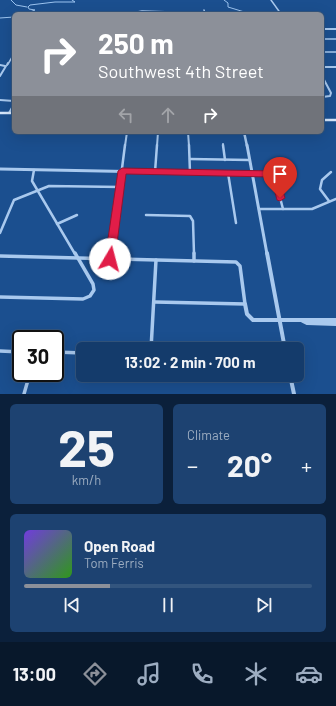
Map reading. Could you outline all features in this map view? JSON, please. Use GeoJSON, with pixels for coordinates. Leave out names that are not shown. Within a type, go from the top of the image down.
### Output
{"type":"FeatureCollection","features":[{"type":"Feature","properties":{"kind":"main road"},"geometry":{"type":"LineString","coordinates":[[0,113],[11,113]]}},
{"type":"Feature","properties":{"kind":"main road"},"geometry":{"type":"LineString","coordinates":[[324,120],[336,120]]}},
{"type":"Feature","properties":{"kind":"street"},"geometry":{"type":"LineString","coordinates":[[271,0],[280,12]]}},
{"type":"Feature","properties":{"kind":"street"},"geometry":{"type":"LineString","coordinates":[[139,12],[163,12]]}},
{"type":"Feature","properties":{"kind":"street"},"geometry":{"type":"LineString","coordinates":[[324,29],[336,29]]}},
{"type":"Feature","properties":{"kind":"street"},"geometry":{"type":"LineString","coordinates":[[324,39],[336,39]]}},
{"type":"Feature","properties":{"kind":"street"},"geometry":{"type":"LineString","coordinates":[[324,52],[336,52]]}},
{"type":"Feature","properties":{"kind":"street"},"geometry":{"type":"LineString","coordinates":[[0,76],[12,57]]}},
{"type":"Feature","properties":{"kind":"street"},"geometry":{"type":"LineString","coordinates":[[0,66],[6,66]]}},
{"type":"Feature","properties":{"kind":"street"},"geometry":{"type":"LineString","coordinates":[[324,67],[336,67]]}},
{"type":"Feature","properties":{"kind":"street"},"geometry":{"type":"LineString","coordinates":[[324,80],[331,93],[324,97]]}},
{"type":"Feature","properties":{"kind":"street"},"geometry":{"type":"LineString","coordinates":[[0,100],[12,101]]}},
{"type":"Feature","properties":{"kind":"street"},"geometry":{"type":"LineString","coordinates":[[110,259],[121,187],[127,134]]}},
{"type":"Feature","properties":{"kind":"street"},"geometry":{"type":"LineString","coordinates":[[155,172],[158,134]]}},
{"type":"Feature","properties":{"kind":"street"},"geometry":{"type":"LineString","coordinates":[[188,134],[190,172]]}},
{"type":"Feature","properties":{"kind":"street"},"geometry":{"type":"LineString","coordinates":[[244,134],[284,342]]}},
{"type":"Feature","properties":{"kind":"street"},"geometry":{"type":"LineString","coordinates":[[223,144],[225,160]]}},
{"type":"Feature","properties":{"kind":"street"},"geometry":{"type":"LineString","coordinates":[[190,159],[250,160]]}},
{"type":"Feature","properties":{"kind":"street"},"geometry":{"type":"LineString","coordinates":[[275,164],[274,174],[283,209]]}},
{"type":"Feature","properties":{"kind":"street"},"geometry":{"type":"LineString","coordinates":[[0,169],[274,174]]}},
{"type":"Feature","properties":{"kind":"street"},"geometry":{"type":"LineString","coordinates":[[0,297],[83,299],[92,293],[94,286],[37,190],[32,180],[34,170]]}},
{"type":"Feature","properties":{"kind":"street"},"geometry":{"type":"LineString","coordinates":[[329,201],[320,189],[322,180],[331,172]]}},
{"type":"Feature","properties":{"kind":"street"},"geometry":{"type":"LineString","coordinates":[[228,173],[236,223]]}},
{"type":"Feature","properties":{"kind":"street"},"geometry":{"type":"LineString","coordinates":[[0,232],[13,201],[37,190],[49,186],[121,187]]}},
{"type":"Feature","properties":{"kind":"street"},"geometry":{"type":"LineString","coordinates":[[259,209],[312,210],[336,199]]}},
{"type":"Feature","properties":{"kind":"street"},"geometry":{"type":"LineString","coordinates":[[57,224],[77,215]]}},
{"type":"Feature","properties":{"kind":"street"},"geometry":{"type":"LineString","coordinates":[[146,215],[186,216],[192,218],[194,261]]}},
{"type":"Feature","properties":{"kind":"street"},"geometry":{"type":"LineString","coordinates":[[0,256],[236,262],[240,266],[247,314],[253,320],[303,322],[307,324],[336,324]]}},
{"type":"Feature","properties":{"kind":"street"},"geometry":{"type":"LineString","coordinates":[[152,342],[155,302],[156,260]]}},
{"type":"Feature","properties":{"kind":"street"},"geometry":{"type":"LineString","coordinates":[[155,302],[245,304]]}},
{"type":"Feature","properties":{"kind":"street"},"geometry":{"type":"LineString","coordinates":[[303,322],[306,320],[336,320]]}},
{"type":"Feature","properties":{"kind":"street"},"geometry":{"type":"LineString","coordinates":[[0,351],[12,352]]}},
{"type":"Feature","properties":{"kind":"street"},"geometry":{"type":"LineString","coordinates":[[64,352],[76,353]]}},
{"type":"Feature","properties":{"kind":"street"},"geometry":{"type":"LineString","coordinates":[[24,394],[27,382]]}},
{"type":"Feature","properties":{"kind":"street"},"geometry":{"type":"LineString","coordinates":[[291,382],[294,394]]}},
{"type":"Feature","properties":{"kind":"waterway"},"geometry":{"type":"LineString","coordinates":[[11,0],[16,5],[27,7]]}},
{"type":"Feature","properties":{"kind":"waterway"},"geometry":{"type":"LineString","coordinates":[[30,12],[35,10],[29,9],[28,7],[30,5],[55,2],[75,2],[72,0]]}},
{"type":"Feature","properties":{"kind":"waterway"},"geometry":{"type":"LineString","coordinates":[[224,0],[228,3],[228,7],[244,12]]}},
{"type":"Feature","properties":{"kind":"waterway"},"geometry":{"type":"LineString","coordinates":[[0,18],[12,17]]}},
{"type":"Feature","properties":{"kind":"route"},"geometry":{"type":"LineString","coordinates":[[110,259],[122,171],[274,174],[280,198]]}}]}
